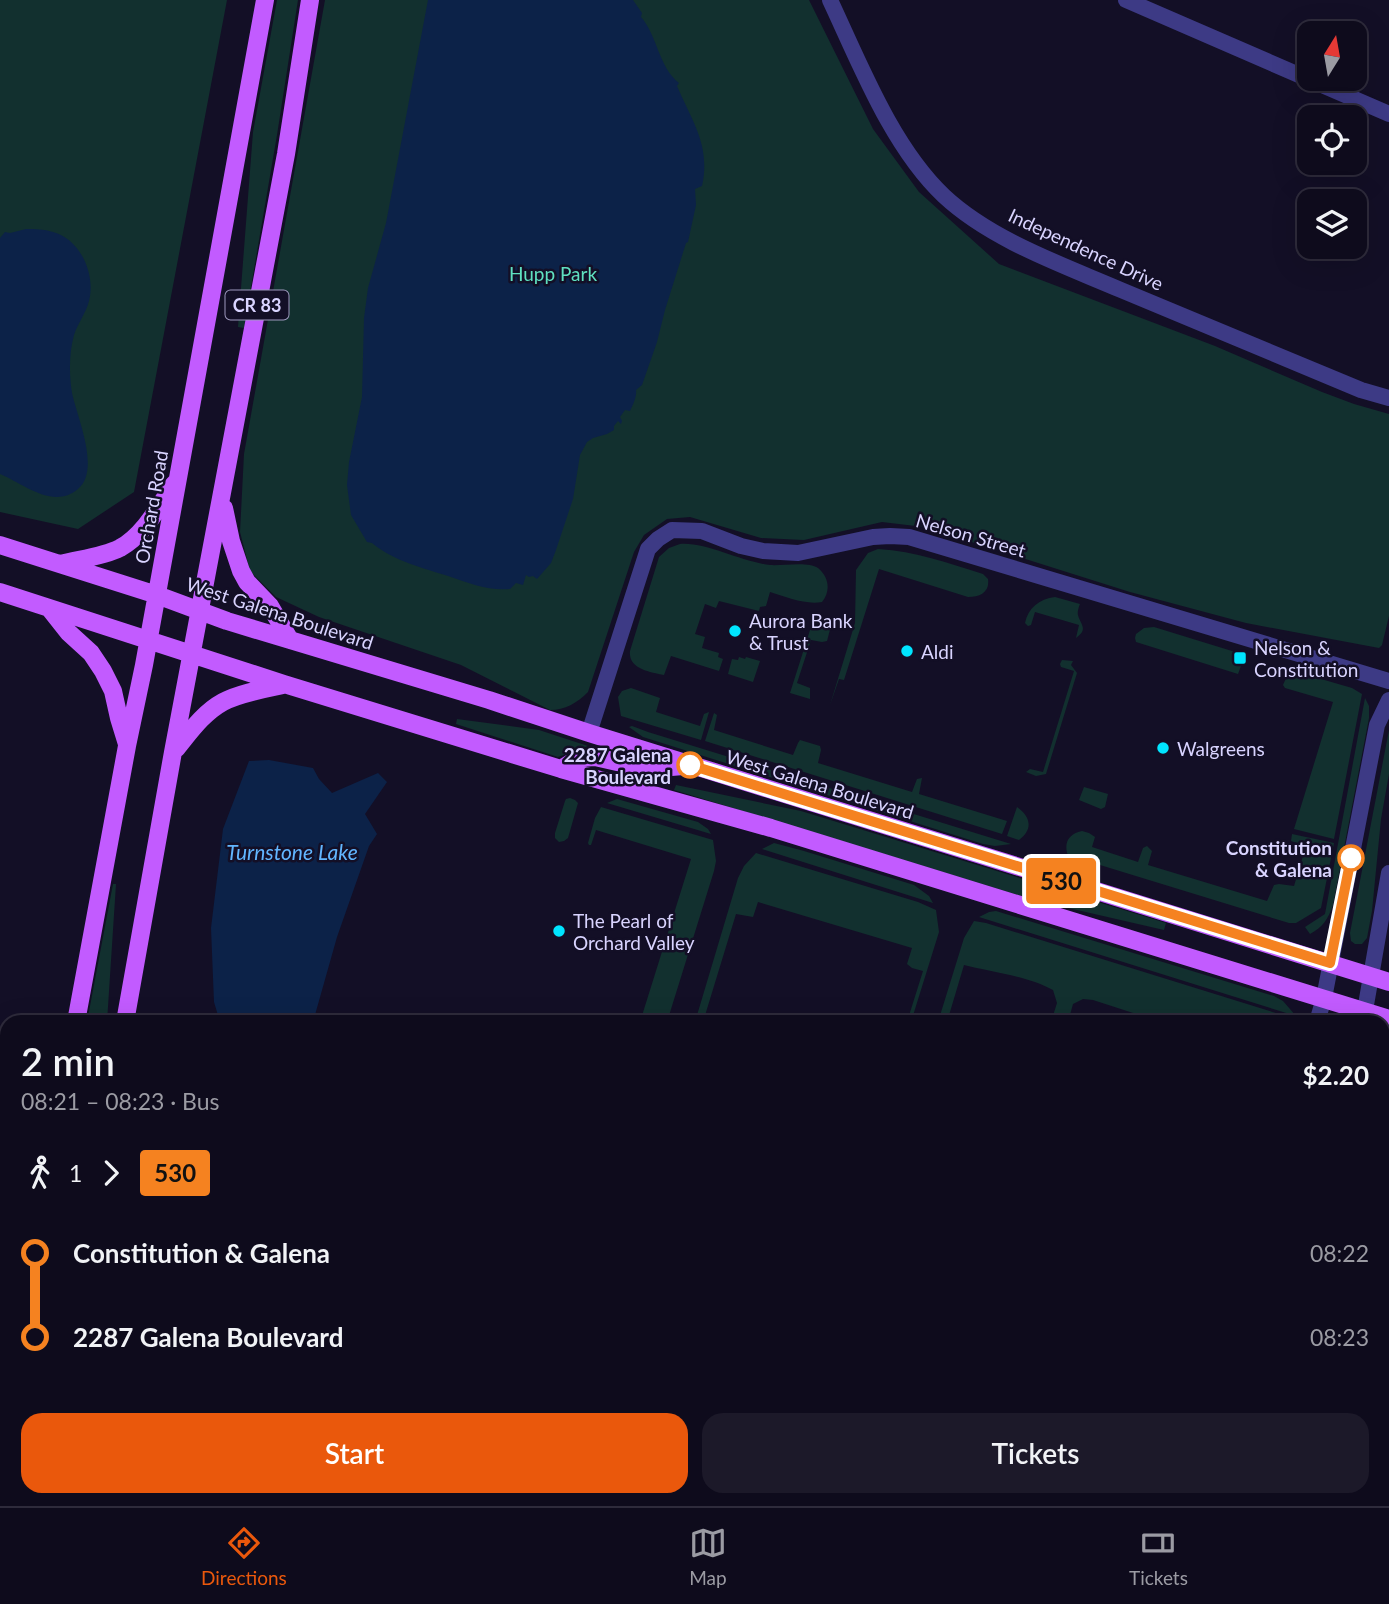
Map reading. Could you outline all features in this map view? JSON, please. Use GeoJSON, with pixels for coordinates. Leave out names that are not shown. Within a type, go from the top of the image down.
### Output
{"type":"FeatureCollection","features":[{"type":"Feature","properties":{"kind":"main road","name":"Orchard Road"},"geometry":{"type":"LineString","coordinates":[[77,1015],[265,0]]}},
{"type":"Feature","properties":{"kind":"main road","name":"CR 83"},"geometry":{"type":"LineString","coordinates":[[126,1015],[286,154],[310,0]]}},
{"type":"Feature","properties":{"kind":"main road"},"geometry":{"type":"LineString","coordinates":[[60,564],[120,548],[136,536],[152,517],[178,478]]}},
{"type":"Feature","properties":{"kind":"main road"},"geometry":{"type":"LineString","coordinates":[[222,498],[231,541],[241,571],[247,582],[270,606],[290,640]]}},
{"type":"Feature","properties":{"kind":"main road","name":"West Galena Boulevard"},"geometry":{"type":"LineString","coordinates":[[0,545],[157,595],[227,621],[489,700],[1389,982]]}},
{"type":"Feature","properties":{"kind":"main road"},"geometry":{"type":"LineString","coordinates":[[0,592],[284,684],[561,769],[771,828],[1324,998],[1360,1015]]}},
{"type":"Feature","properties":{"kind":"main road"},"geometry":{"type":"LineString","coordinates":[[49,608],[103,671],[113,691],[127,746]]}},
{"type":"Feature","properties":{"kind":"main road"},"geometry":{"type":"LineString","coordinates":[[173,752],[199,720],[224,702],[284,684]]}},
{"type":"Feature","properties":{"kind":"main road"},"geometry":{"type":"LineString","coordinates":[[561,769],[579,758],[595,757],[648,769],[690,765]]}},
{"type":"Feature","properties":{"kind":"street","name":"Independence Drive"},"geometry":{"type":"LineString","coordinates":[[830,0],[877,99],[902,144],[944,196],[979,222],[1018,245],[1105,283],[1361,390],[1389,398]]}},
{"type":"Feature","properties":{"kind":"street"},"geometry":{"type":"LineString","coordinates":[[1126,0],[1389,114]]}},
{"type":"Feature","properties":{"kind":"street","name":"Nelson Street"},"geometry":{"type":"LineString","coordinates":[[589,733],[648,549],[672,530],[702,531],[741,546],[763,551],[798,553],[873,537],[909,537],[1389,681]]}},
{"type":"Feature","properties":{"kind":"street"},"geometry":{"type":"LineString","coordinates":[[1319,1015],[1377,725],[1389,700]]}},
{"type":"Feature","properties":{"kind":"street"},"geometry":{"type":"LineString","coordinates":[[1364,1015],[1389,873]]}},
{"type":"Feature","properties":{"kind":"green space"},"geometry":{"type":"Polygon","coordinates":[[[0,0],[227,0],[134,492],[78,529],[0,512],[0,0]]]}},
{"type":"Feature","properties":{"kind":"green space"},"geometry":{"type":"Polygon","coordinates":[[[277,0],[298,0],[244,328],[238,327],[253,132],[277,0]]]}},
{"type":"Feature","properties":{"kind":"green space","name":"Hupp Park"},"geometry":{"type":"Polygon","coordinates":[[[325,0],[809,0],[873,129],[919,192],[999,264],[1215,346],[1322,392],[1389,414],[1389,616],[1382,645],[1379,648],[1246,623],[1130,592],[924,527],[882,522],[804,540],[761,538],[690,517],[667,519],[644,535],[634,552],[588,692],[570,705],[555,710],[550,710],[461,665],[319,617],[276,597],[250,571],[240,532],[244,454],[325,0]]]}},
{"type":"Feature","properties":{"kind":"green space"},"geometry":{"type":"Polygon","coordinates":[[[680,544],[701,546],[770,565],[814,566],[825,576],[827,593],[822,602],[816,603],[770,592],[766,606],[760,607],[759,611],[719,601],[716,608],[705,604],[695,634],[705,637],[702,648],[719,653],[718,657],[723,659],[719,671],[671,656],[664,675],[647,671],[632,662],[630,651],[659,557],[669,548],[680,544]]]}},
{"type":"Feature","properties":{"kind":"green space"},"geometry":{"type":"Polygon","coordinates":[[[878,549],[918,555],[983,574],[988,579],[988,584],[980,595],[968,597],[879,569],[844,680],[839,679],[830,705],[855,623],[856,570],[868,553],[878,549]]]}},
{"type":"Feature","properties":{"kind":"green space"},"geometry":{"type":"Polygon","coordinates":[[[1055,597],[1080,604],[1078,614],[1083,629],[1076,638],[1079,625],[1035,612],[1031,625],[1025,623],[1035,605],[1055,597]]]}},
{"type":"Feature","properties":{"kind":"green space"},"geometry":{"type":"Polygon","coordinates":[[[816,622],[832,622],[827,641],[811,640],[797,683],[810,688],[810,699],[790,693],[810,630],[816,622]]]}},
{"type":"Feature","properties":{"kind":"green space"},"geometry":{"type":"Polygon","coordinates":[[[1154,627],[1245,655],[1238,674],[1136,642],[1136,634],[1144,628],[1154,627]]]}},
{"type":"Feature","properties":{"kind":"green space"},"geometry":{"type":"Polygon","coordinates":[[[739,657],[760,661],[753,682],[728,674],[732,659],[738,660],[739,657]]]}},
{"type":"Feature","properties":{"kind":"green space"},"geometry":{"type":"Polygon","coordinates":[[[1062,660],[1073,661],[1071,665],[1077,673],[1046,774],[1036,776],[1026,772],[1030,769],[1043,772],[1074,671],[1061,667],[1062,660]]]}},
{"type":"Feature","properties":{"kind":"green space"},"geometry":{"type":"Polygon","coordinates":[[[1297,672],[1352,688],[1362,694],[1334,839],[1294,829],[1333,702],[1285,688],[1283,685],[1287,676],[1297,672]]]}},
{"type":"Feature","properties":{"kind":"green space"},"geometry":{"type":"Polygon","coordinates":[[[631,688],[660,698],[656,712],[700,726],[704,714],[709,712],[701,740],[621,716],[618,697],[622,691],[631,688]]]}},
{"type":"Feature","properties":{"kind":"green space"},"geometry":{"type":"Polygon","coordinates":[[[1365,698],[1369,706],[1369,718],[1333,905],[1324,922],[1310,934],[1305,927],[1325,914],[1365,698]]]}},
{"type":"Feature","properties":{"kind":"green space"},"geometry":{"type":"Polygon","coordinates":[[[714,713],[717,715],[714,730],[793,755],[800,740],[820,746],[818,763],[912,792],[917,779],[922,778],[919,794],[1007,821],[1002,834],[705,741],[714,713]]]}},
{"type":"Feature","properties":{"kind":"green space"},"geometry":{"type":"Polygon","coordinates":[[[457,719],[539,730],[588,746],[558,757],[456,724],[457,719]]]}},
{"type":"Feature","properties":{"kind":"green space"},"geometry":{"type":"Polygon","coordinates":[[[629,727],[1011,844],[983,844],[643,737],[629,727]]]}},
{"type":"Feature","properties":{"kind":"green space"},"geometry":{"type":"Polygon","coordinates":[[[1389,730],[1389,774],[1381,819],[1372,911],[1367,938],[1362,944],[1355,944],[1351,941],[1350,933],[1389,730]]]}},
{"type":"Feature","properties":{"kind":"green space"},"geometry":{"type":"Polygon","coordinates":[[[676,785],[801,811],[1166,923],[1164,930],[1038,901],[674,790],[676,785]]]}},
{"type":"Feature","properties":{"kind":"green space"},"geometry":{"type":"Polygon","coordinates":[[[1084,787],[1108,794],[1105,807],[1101,809],[1079,800],[1084,787]]]}},
{"type":"Feature","properties":{"kind":"green space"},"geometry":{"type":"Polygon","coordinates":[[[570,798],[578,803],[568,838],[559,842],[555,833],[565,801],[570,798]]]}},
{"type":"Feature","properties":{"kind":"green space"},"geometry":{"type":"Polygon","coordinates":[[[617,799],[698,822],[711,834],[607,803],[617,799]]]}},
{"type":"Feature","properties":{"kind":"green space"},"geometry":{"type":"Polygon","coordinates":[[[601,807],[713,840],[716,861],[714,871],[669,1015],[642,1015],[691,859],[596,830],[589,845],[595,818],[601,807]]]}},
{"type":"Feature","properties":{"kind":"green space"},"geometry":{"type":"Polygon","coordinates":[[[1017,807],[1025,814],[1028,823],[1027,831],[1019,840],[1007,836],[1017,807]]]}},
{"type":"Feature","properties":{"kind":"green space"},"geometry":{"type":"Polygon","coordinates":[[[1082,831],[1095,837],[1092,847],[1138,862],[1143,848],[1147,846],[1152,851],[1148,865],[1267,901],[1274,885],[1294,886],[1306,846],[1291,841],[1292,834],[1334,843],[1321,908],[1296,923],[1289,923],[1087,861],[1069,858],[1066,849],[1068,841],[1082,831]]]}},
{"type":"Feature","properties":{"kind":"green space"},"geometry":{"type":"Polygon","coordinates":[[[774,843],[914,885],[929,896],[933,903],[762,849],[774,843]]]}},
{"type":"Feature","properties":{"kind":"green space"},"geometry":{"type":"Polygon","coordinates":[[[756,853],[918,902],[936,910],[939,932],[913,1015],[909,1015],[923,971],[907,964],[912,948],[758,902],[753,917],[736,914],[705,1015],[697,1015],[738,878],[744,866],[756,853]]]}},
{"type":"Feature","properties":{"kind":"green space"},"geometry":{"type":"Polygon","coordinates":[[[113,884],[116,884],[107,1015],[88,1015],[113,884]]]}},
{"type":"Feature","properties":{"kind":"green space"},"geometry":{"type":"Polygon","coordinates":[[[996,911],[1274,996],[1283,1001],[1295,1015],[979,917],[996,911]]]}},
{"type":"Feature","properties":{"kind":"green space"},"geometry":{"type":"Polygon","coordinates":[[[974,921],[986,923],[1282,1015],[1139,1015],[1083,999],[1073,1004],[1070,1015],[1053,1015],[1057,1003],[1053,990],[1021,978],[964,965],[949,1015],[940,1015],[964,938],[974,921]]]}},
{"type":"Feature","properties":{"kind":"water"},"geometry":{"type":"Polygon","coordinates":[[[428,0],[633,0],[642,13],[641,17],[662,60],[679,83],[677,86],[694,122],[704,158],[702,186],[695,189],[696,205],[688,242],[642,385],[636,390],[630,411],[625,410],[620,417],[621,424],[618,421],[614,430],[587,442],[580,455],[573,499],[551,563],[537,579],[526,575],[523,585],[516,583],[510,589],[480,586],[400,560],[367,542],[351,515],[347,485],[362,397],[364,318],[368,288],[386,223],[428,0]]]}},
{"type":"Feature","properties":{"kind":"water"},"geometry":{"type":"Polygon","coordinates":[[[26,229],[50,231],[71,242],[84,259],[90,280],[89,301],[74,335],[70,364],[72,393],[86,443],[87,469],[85,480],[78,489],[59,497],[39,493],[0,474],[0,238],[5,232],[26,229]]]}},
{"type":"Feature","properties":{"kind":"water","name":"Turnstone Lake"},"geometry":{"type":"Polygon","coordinates":[[[269,760],[313,768],[332,793],[378,773],[387,782],[365,814],[377,834],[369,846],[337,937],[315,1015],[218,1015],[214,1002],[211,928],[223,829],[249,761],[269,760]]]}},
{"type":"Feature","properties":{"kind":"bus line","name":"530"},"geometry":{"type":"LineString","coordinates":[[690,765],[1330,963],[1351,858]]}},
{"type":"Feature","properties":{"kind":"place","name":"Aurora Bank & Trust"},"geometry":{"type":"Point","coordinates":[735,631]}},
{"type":"Feature","properties":{"kind":"place","name":"Aldi"},"geometry":{"type":"Point","coordinates":[907,651]}},
{"type":"Feature","properties":{"kind":"place","name":"Nelson & Constitution"},"geometry":{"type":"Point","coordinates":[1240,658]}},
{"type":"Feature","properties":{"kind":"place","name":"Walgreens"},"geometry":{"type":"Point","coordinates":[1163,748]}},
{"type":"Feature","properties":{"kind":"place","name":"2287 Galena Boulevard"},"geometry":{"type":"Point","coordinates":[690,765]}},
{"type":"Feature","properties":{"kind":"place","name":"Constitution & Galena"},"geometry":{"type":"Point","coordinates":[1351,858]}},
{"type":"Feature","properties":{"kind":"place","name":"The Pearl of Orchard Valley"},"geometry":{"type":"Point","coordinates":[559,931]}}]}
